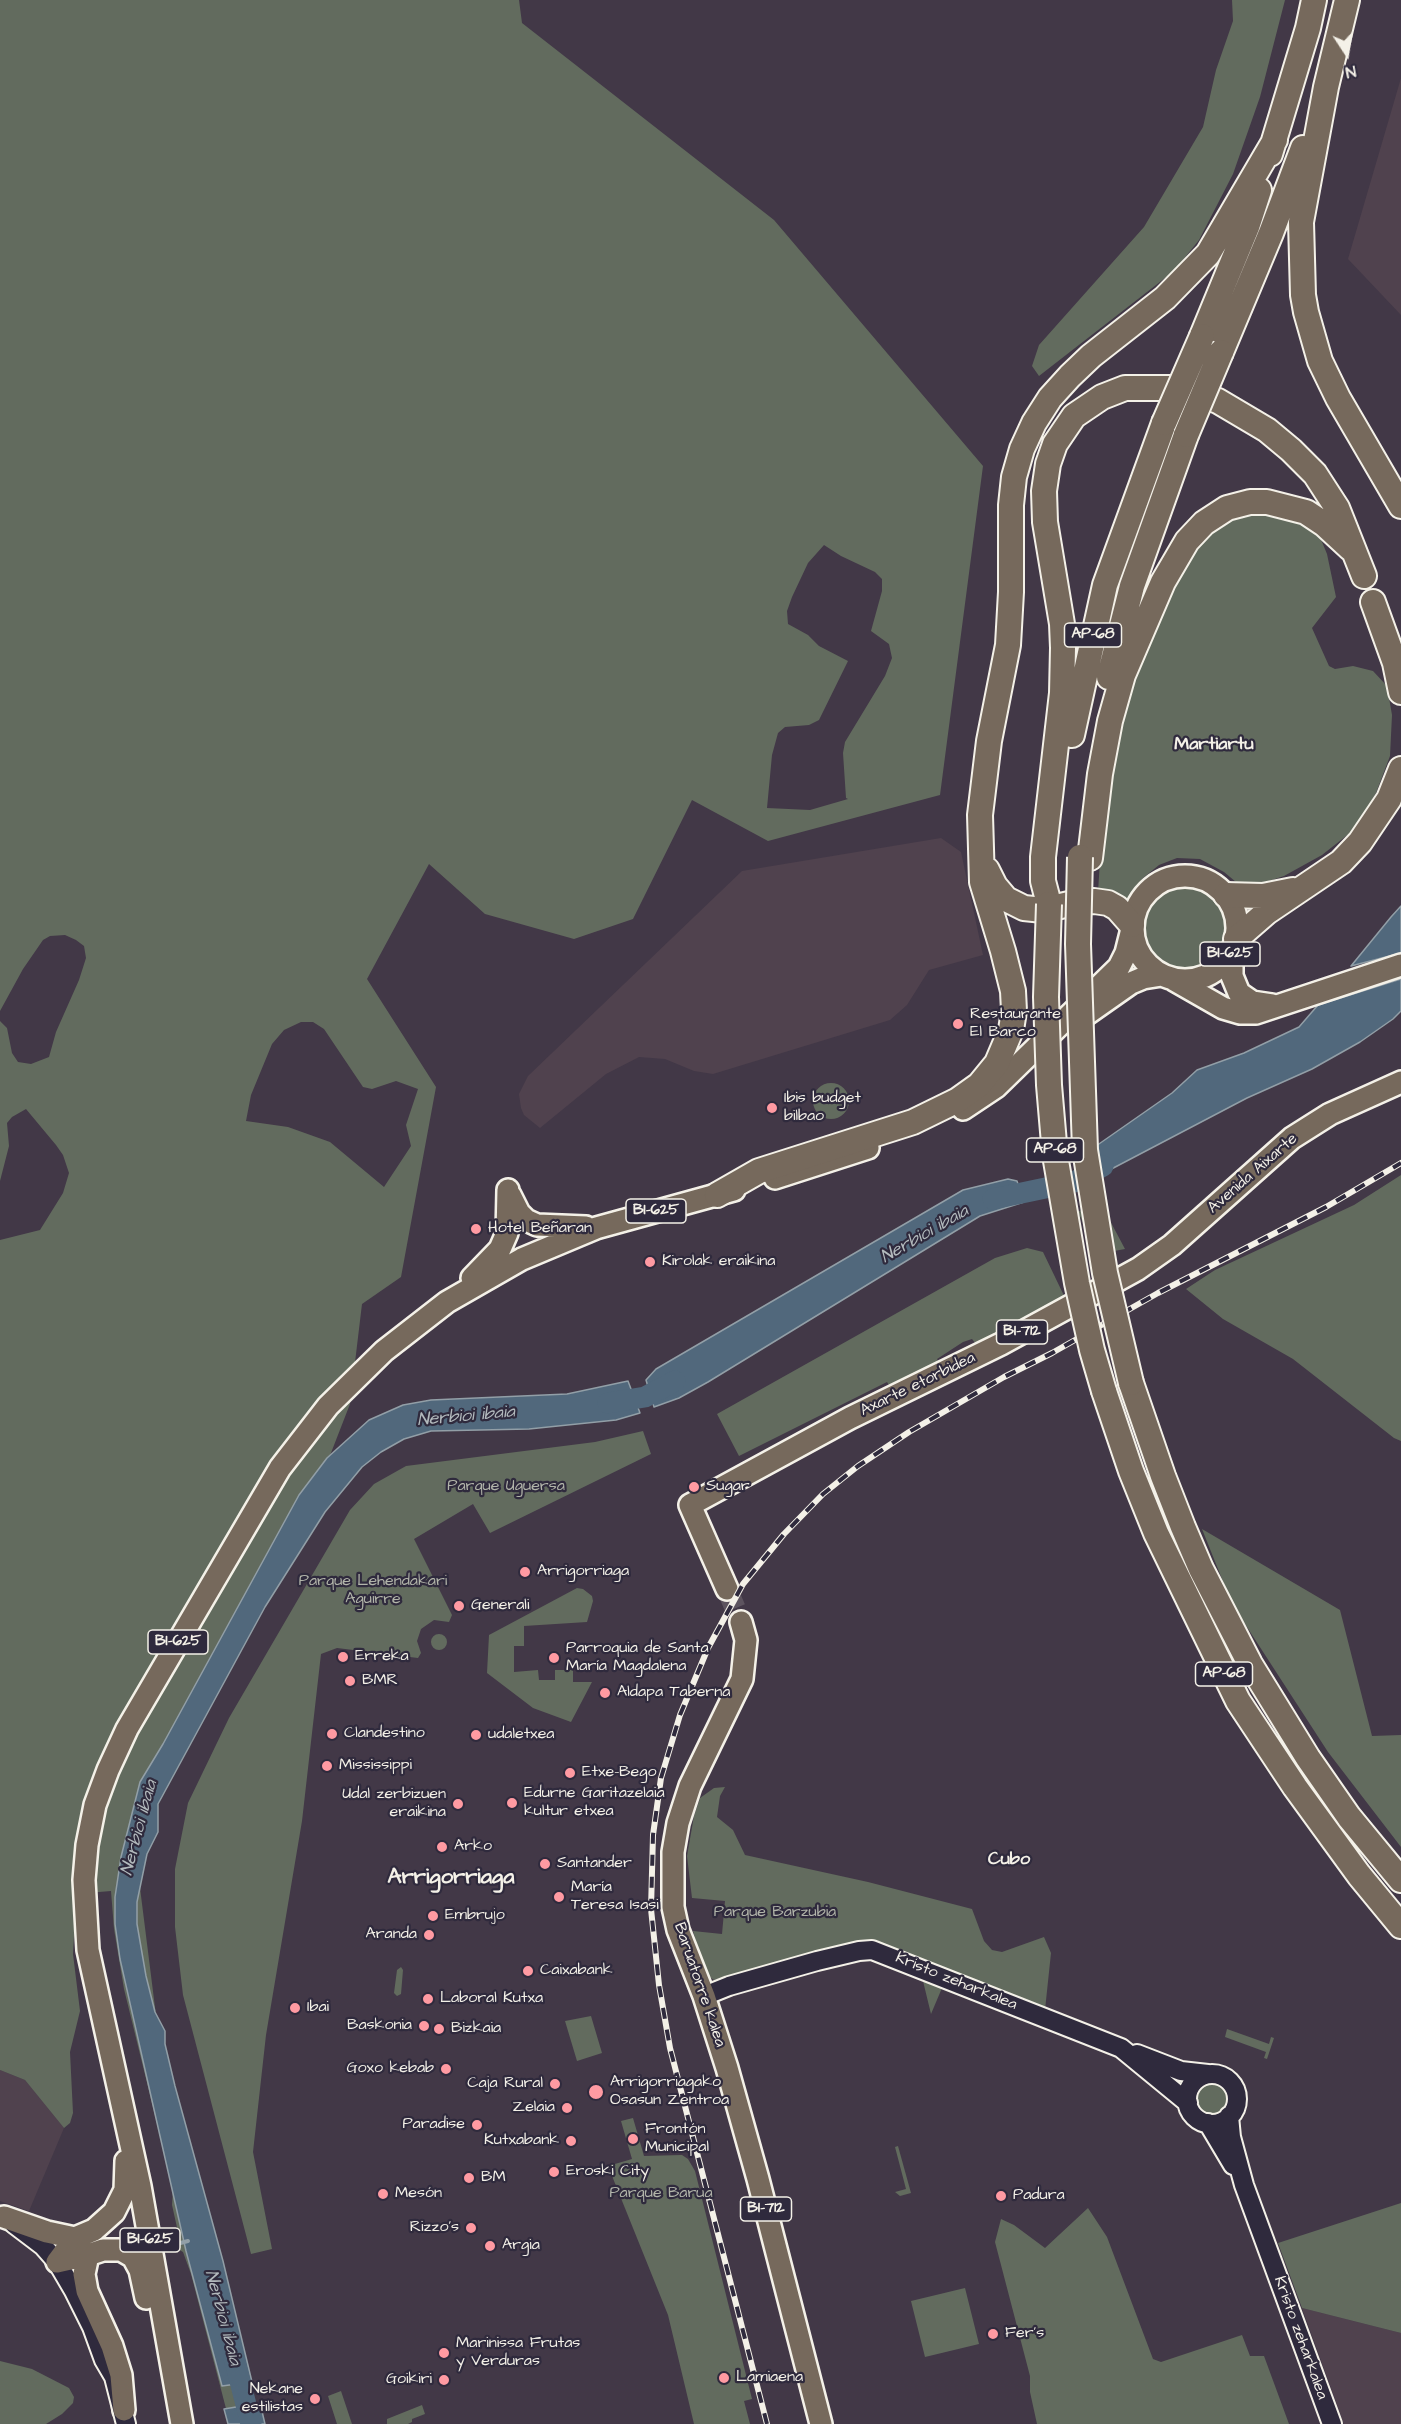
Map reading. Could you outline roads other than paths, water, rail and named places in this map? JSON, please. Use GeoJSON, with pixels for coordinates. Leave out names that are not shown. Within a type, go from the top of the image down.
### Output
{"type":"FeatureCollection","features":[{"type":"Feature","properties":{"kind":"highway","name":"AP-68"},"geometry":{"type":"LineString","coordinates":[[1314,0],[1275,140],[1247,227],[1164,423],[1105,585],[1077,706],[1049,856],[1046,996],[1049,1085],[1055,1155],[1077,1283],[1092,1350],[1131,1471],[1156,1533],[1238,1701],[1294,1787],[1359,1875],[1401,1926]]}},
{"type":"Feature","properties":{"kind":"highway","name":"AP-68"},"geometry":{"type":"LineString","coordinates":[[1347,0],[1326,87],[1271,233],[1186,435],[1132,586],[1100,717],[1085,857],[1084,924],[1078,944],[1085,1150],[1105,1273],[1131,1383],[1163,1476],[1206,1579],[1250,1664],[1308,1758],[1349,1817],[1401,1880]]}},
{"type":"Feature","properties":{"kind":"highway"},"geometry":{"type":"LineString","coordinates":[[1326,87],[1301,222],[1306,312],[1320,361],[1331,384],[1401,506]]}},
{"type":"Feature","properties":{"kind":"highway"},"geometry":{"type":"LineString","coordinates":[[717,1195],[759,1172],[913,1122],[958,1100],[979,1085],[989,1074],[1006,1046],[1014,1011],[1009,971],[982,882],[980,850],[982,789],[1008,645],[1011,592],[1011,505],[1014,477],[1022,449],[1050,398],[1070,376],[1091,356],[1165,298],[1208,254],[1275,140]]}},
{"type":"Feature","properties":{"kind":"highway"},"geometry":{"type":"LineString","coordinates":[[1049,856],[1062,693],[1063,648],[1059,602],[1045,522],[1044,490],[1054,444],[1074,416],[1102,397],[1125,388],[1170,388],[1195,392],[1218,401],[1267,430],[1315,474],[1337,508],[1362,572],[1351,549],[1324,524],[1306,512],[1284,505],[1250,502],[1227,508],[1204,523],[1187,541],[1167,575],[1124,675],[1110,721],[1085,857]]}},
{"type":"Feature","properties":{"kind":"highway"},"geometry":{"type":"LineString","coordinates":[[1373,602],[1395,663],[1401,692]]}},
{"type":"Feature","properties":{"kind":"highway"},"geometry":{"type":"LineString","coordinates":[[1234,945],[1267,912],[1341,862],[1360,842],[1389,799],[1401,769]]}},
{"type":"Feature","properties":{"kind":"highway"},"geometry":{"type":"LineString","coordinates":[[980,850],[991,878],[1000,892],[1012,903],[1024,908],[1043,910],[1094,900],[1117,908],[1132,927]]}},
{"type":"Feature","properties":{"kind":"highway"},"geometry":{"type":"LineString","coordinates":[[1226,895],[1263,896],[1301,889]]}},
{"type":"Feature","properties":{"kind":"main road","name":"BI-625"},"geometry":{"type":"LineString","coordinates":[[182,2424],[140,2186],[87,1950],[84,1880],[87,1845],[95,1804],[108,1770],[133,1719],[280,1468],[323,1412],[358,1375],[411,1328],[447,1302],[522,1259],[596,1228],[832,1161],[932,1125],[973,1104],[996,1087],[1037,1049],[1119,967],[1126,953],[1134,913],[1143,896],[1157,883],[1168,878],[1181,876],[1200,878],[1217,886],[1226,895],[1236,916],[1232,976],[1239,993],[1259,1004],[1287,1003]]}},
{"type":"Feature","properties":{"kind":"main road","name":"BI-625"},"geometry":{"type":"LineString","coordinates":[[1132,927],[1136,948],[1147,964],[1164,976],[1223,1008],[1240,1013],[1256,1013],[1401,965]]}},
{"type":"Feature","properties":{"kind":"main road","name":"BI-625"},"geometry":{"type":"LineString","coordinates":[[1037,1049],[1122,988],[1143,978],[1164,976],[1180,980],[1204,976],[1225,961],[1234,945]]}},
{"type":"Feature","properties":{"kind":"main road","name":"Avenida Aixarte"},"geometry":{"type":"LineString","coordinates":[[1146,1263],[1181,1238],[1292,1138],[1330,1114],[1401,1082]]}},
{"type":"Feature","properties":{"kind":"main road"},"geometry":{"type":"LineString","coordinates":[[447,1302],[500,1249],[507,1233],[508,1190],[519,1213],[526,1221],[537,1225],[596,1228]]}},
{"type":"Feature","properties":{"kind":"main road","name":"Axarte etorbidea"},"geometry":{"type":"LineString","coordinates":[[703,1533],[690,1505],[850,1418],[1002,1344],[1146,1263]]}},
{"type":"Feature","properties":{"kind":"main road"},"geometry":{"type":"LineString","coordinates":[[703,1533],[710,1509],[723,1488]]}},
{"type":"Feature","properties":{"kind":"main road","name":"BI-712"},"geometry":{"type":"LineString","coordinates":[[703,1533],[727,1589]]}},
{"type":"Feature","properties":{"kind":"main road","name":"Baruatorre kalea"},"geometry":{"type":"LineString","coordinates":[[741,1622],[746,1640],[742,1679],[684,1802],[673,1852],[673,1907],[678,1930],[704,1996],[758,2179],[821,2424]]}},
{"type":"Feature","properties":{"kind":"main road"},"geometry":{"type":"LineString","coordinates":[[57,2262],[75,2238],[106,2222],[122,2201],[125,2190],[126,2153],[111,2057]]}},
{"type":"Feature","properties":{"kind":"main road"},"geometry":{"type":"LineString","coordinates":[[2,2216],[47,2232],[75,2238]]}},
{"type":"Feature","properties":{"kind":"main road"},"geometry":{"type":"LineString","coordinates":[[57,2262],[103,2250],[121,2250],[133,2257],[140,2270],[171,2424]]}},
{"type":"Feature","properties":{"kind":"main road"},"geometry":{"type":"LineString","coordinates":[[88,2255],[84,2274],[87,2291],[112,2346],[121,2375],[125,2417]]}},
{"type":"Feature","properties":{"kind":"street","name":"Kristo zeharkalea"},"geometry":{"type":"LineString","coordinates":[[704,1996],[729,1986],[817,1961],[872,1950],[1121,2048],[1188,2103]]}},
{"type":"Feature","properties":{"kind":"street"},"geometry":{"type":"LineString","coordinates":[[1121,2048],[1181,2072],[1223,2077],[1235,2089],[1236,2102],[1229,2116],[1221,2121],[1208,2123]]}},
{"type":"Feature","properties":{"kind":"street"},"geometry":{"type":"LineString","coordinates":[[1208,2074],[1196,2080],[1192,2085],[1187,2096],[1188,2103],[1194,2115],[1208,2123],[1244,2185]]}},
{"type":"Feature","properties":{"kind":"street"},"geometry":{"type":"LineString","coordinates":[[1229,2116],[1231,2137],[1244,2185]]}},
{"type":"Feature","properties":{"kind":"street","name":"Kristo zeharkalea"},"geometry":{"type":"LineString","coordinates":[[1244,2185],[1332,2424]]}},
{"type":"Feature","properties":{"kind":"street"},"geometry":{"type":"LineString","coordinates":[[2,2216],[43,2246],[57,2262],[92,2327],[104,2360],[114,2378],[125,2417]]}},
{"type":"Feature","properties":{"kind":"water"},"geometry":{"type":"Polygon","coordinates":[[[1401,906],[1401,953],[1351,966],[1391,917],[1401,906]]]}},
{"type":"Feature","properties":{"kind":"water"},"geometry":{"type":"Polygon","coordinates":[[[1401,979],[1401,1011],[1360,1042],[1312,1069],[1247,1098],[1100,1175],[1096,1146],[1172,1093],[1197,1070],[1244,1053],[1299,1027],[1318,1005],[1401,979]]]}},
{"type":"Feature","properties":{"kind":"water"},"geometry":{"type":"Polygon","coordinates":[[[1008,1179],[1017,1181],[1024,1202],[980,1216],[708,1382],[679,1398],[654,1407],[646,1380],[656,1369],[963,1190],[1008,1179]]]}},
{"type":"Feature","properties":{"kind":"water"},"geometry":{"type":"Polygon","coordinates":[[[628,1381],[640,1413],[616,1420],[529,1429],[431,1431],[404,1439],[381,1452],[362,1467],[325,1512],[265,1607],[158,1804],[158,1832],[147,1854],[137,1902],[137,1924],[155,2012],[165,2031],[165,2044],[175,2086],[223,2261],[252,2382],[222,2386],[186,2251],[120,1959],[115,1924],[115,1897],[121,1857],[140,1782],[299,1495],[327,1458],[369,1420],[403,1405],[431,1400],[567,1394],[628,1381]]]}},
{"type":"Feature","properties":{"kind":"water"},"geometry":{"type":"Polygon","coordinates":[[[260,2403],[265,2424],[228,2424],[224,2409],[260,2403]]]}},
{"type":"Feature","properties":{"kind":"waterway","name":"Nerbioi ibaia"},"geometry":{"type":"LineString","coordinates":[[993,1199],[1074,1182],[1103,1166]]}},
{"type":"Feature","properties":{"kind":"waterway","name":"Nerbioi ibaia"},"geometry":{"type":"LineString","coordinates":[[608,1403],[645,1397],[675,1381]]}},
{"type":"Feature","properties":{"kind":"waterway"},"geometry":{"type":"LineString","coordinates":[[169,2246],[188,2241]]}},
{"type":"Feature","properties":{"kind":"waterway","name":"Nerbioi ibaia"},"geometry":{"type":"LineString","coordinates":[[234,2358],[251,2424]]}},
{"type":"Feature","properties":{"kind":"tunnel"},"geometry":{"type":"LineString","coordinates":[[727,1589],[741,1622]]}},
{"type":"Feature","properties":{"kind":"railway"},"geometry":{"type":"LineString","coordinates":[[767,2424],[670,2048],[659,1985],[651,1909],[653,1835],[661,1778],[680,1715],[708,1648],[743,1584],[784,1534],[823,1494],[858,1466],[909,1432],[1004,1377],[1052,1353],[1158,1293],[1326,1207],[1401,1163]]}},
{"type":"Feature","properties":{"kind":"place","name":"Restaurante El Barco"},"geometry":{"type":"Point","coordinates":[958,1024]}},
{"type":"Feature","properties":{"kind":"place","name":"Ibis budget bilbao"},"geometry":{"type":"Point","coordinates":[772,1108]}},
{"type":"Feature","properties":{"kind":"place","name":"Hotel Beñaran"},"geometry":{"type":"Point","coordinates":[476,1229]}},
{"type":"Feature","properties":{"kind":"place","name":"Kirolak eraikina"},"geometry":{"type":"Point","coordinates":[650,1262]}},
{"type":"Feature","properties":{"kind":"place","name":"Sugar"},"geometry":{"type":"Point","coordinates":[694,1487]}},
{"type":"Feature","properties":{"kind":"place","name":"Arrigorriaga"},"geometry":{"type":"Point","coordinates":[525,1572]}},
{"type":"Feature","properties":{"kind":"place","name":"Generali"},"geometry":{"type":"Point","coordinates":[459,1606]}},
{"type":"Feature","properties":{"kind":"place","name":"Erreka"},"geometry":{"type":"Point","coordinates":[343,1657]}},
{"type":"Feature","properties":{"kind":"place","name":"Parroquia de Santa María Magdalena"},"geometry":{"type":"Point","coordinates":[554,1658]}},
{"type":"Feature","properties":{"kind":"place","name":"BMR"},"geometry":{"type":"Point","coordinates":[350,1681]}},
{"type":"Feature","properties":{"kind":"place","name":"Aldapa Taberna"},"geometry":{"type":"Point","coordinates":[605,1693]}},
{"type":"Feature","properties":{"kind":"place","name":"Clandestino"},"geometry":{"type":"Point","coordinates":[332,1734]}},
{"type":"Feature","properties":{"kind":"place","name":"udaletxea"},"geometry":{"type":"Point","coordinates":[476,1735]}},
{"type":"Feature","properties":{"kind":"place","name":"Mississippi"},"geometry":{"type":"Point","coordinates":[327,1766]}},
{"type":"Feature","properties":{"kind":"place","name":"Etxe-Bego"},"geometry":{"type":"Point","coordinates":[570,1773]}},
{"type":"Feature","properties":{"kind":"place","name":"Edurne Garitazelaia kultur etxea"},"geometry":{"type":"Point","coordinates":[512,1803]}},
{"type":"Feature","properties":{"kind":"place","name":"Udal zerbizuen eraikina"},"geometry":{"type":"Point","coordinates":[458,1804]}},
{"type":"Feature","properties":{"kind":"place","name":"Arko"},"geometry":{"type":"Point","coordinates":[442,1847]}},
{"type":"Feature","properties":{"kind":"place","name":"Santander"},"geometry":{"type":"Point","coordinates":[545,1864]}},
{"type":"Feature","properties":{"kind":"place","name":"María Teresa Isasi"},"geometry":{"type":"Point","coordinates":[559,1897]}},
{"type":"Feature","properties":{"kind":"place","name":"Embrujo"},"geometry":{"type":"Point","coordinates":[433,1916]}},
{"type":"Feature","properties":{"kind":"place","name":"Aranda"},"geometry":{"type":"Point","coordinates":[429,1935]}},
{"type":"Feature","properties":{"kind":"place","name":"Caixabank"},"geometry":{"type":"Point","coordinates":[528,1971]}},
{"type":"Feature","properties":{"kind":"place","name":"Laboral Kutxa"},"geometry":{"type":"Point","coordinates":[428,1999]}},
{"type":"Feature","properties":{"kind":"place","name":"Ibai"},"geometry":{"type":"Point","coordinates":[295,2008]}},
{"type":"Feature","properties":{"kind":"place","name":"Baskonia"},"geometry":{"type":"Point","coordinates":[424,2026]}},
{"type":"Feature","properties":{"kind":"place","name":"Bizkaia"},"geometry":{"type":"Point","coordinates":[439,2029]}},
{"type":"Feature","properties":{"kind":"place","name":"Goxo kebab"},"geometry":{"type":"Point","coordinates":[446,2069]}},
{"type":"Feature","properties":{"kind":"place","name":"Caja Rural"},"geometry":{"type":"Point","coordinates":[555,2084]}},
{"type":"Feature","properties":{"kind":"place","name":"Arrigorriagako Osasun Zentroa"},"geometry":{"type":"Point","coordinates":[596,2092]}},
{"type":"Feature","properties":{"kind":"place","name":"Zelaia"},"geometry":{"type":"Point","coordinates":[567,2108]}},
{"type":"Feature","properties":{"kind":"place","name":"Paradise"},"geometry":{"type":"Point","coordinates":[477,2125]}},
{"type":"Feature","properties":{"kind":"place","name":"Frontón Municipal"},"geometry":{"type":"Point","coordinates":[633,2139]}},
{"type":"Feature","properties":{"kind":"place","name":"Kutxabank"},"geometry":{"type":"Point","coordinates":[571,2141]}},
{"type":"Feature","properties":{"kind":"place","name":"Eroski City"},"geometry":{"type":"Point","coordinates":[554,2172]}},
{"type":"Feature","properties":{"kind":"place","name":"BM"},"geometry":{"type":"Point","coordinates":[469,2178]}},
{"type":"Feature","properties":{"kind":"place","name":"Mesón"},"geometry":{"type":"Point","coordinates":[383,2194]}},
{"type":"Feature","properties":{"kind":"place","name":"Padura"},"geometry":{"type":"Point","coordinates":[1001,2196]}},
{"type":"Feature","properties":{"kind":"place","name":"Rizzo's"},"geometry":{"type":"Point","coordinates":[471,2228]}},
{"type":"Feature","properties":{"kind":"place","name":"Argia"},"geometry":{"type":"Point","coordinates":[490,2246]}},
{"type":"Feature","properties":{"kind":"place","name":"Fer's"},"geometry":{"type":"Point","coordinates":[993,2334]}},
{"type":"Feature","properties":{"kind":"place","name":"Marinissa Frutas y Verduras"},"geometry":{"type":"Point","coordinates":[444,2353]}},
{"type":"Feature","properties":{"kind":"place","name":"Lamiaena"},"geometry":{"type":"Point","coordinates":[724,2378]}},
{"type":"Feature","properties":{"kind":"place","name":"Goikiri"},"geometry":{"type":"Point","coordinates":[444,2380]}},
{"type":"Feature","properties":{"kind":"place","name":"Nekane estilistas"},"geometry":{"type":"Point","coordinates":[315,2399]}},
{"type":"Feature","properties":{"kind":"district","name":"Martiartu"},"geometry":{"type":"Point","coordinates":[1214,745]}},
{"type":"Feature","properties":{"kind":"district","name":"Cubo"},"geometry":{"type":"Point","coordinates":[1009,1860]}},
{"type":"Feature","properties":{"kind":"district","name":"Arrigorriaga"},"geometry":{"type":"Point","coordinates":[451,1878]}},
{"type":"Feature","properties":{"kind":"park label","name":"Parque Uguersa"},"geometry":{"type":"Point","coordinates":[506,1487]}},
{"type":"Feature","properties":{"kind":"park label","name":"Parque Lehendakari Aguirre"},"geometry":{"type":"Point","coordinates":[373,1591]}},
{"type":"Feature","properties":{"kind":"park label","name":"Parque Barzubia"},"geometry":{"type":"Point","coordinates":[775,1913]}},
{"type":"Feature","properties":{"kind":"park label","name":"Parque Barua"},"geometry":{"type":"Point","coordinates":[661,2194]}}]}
